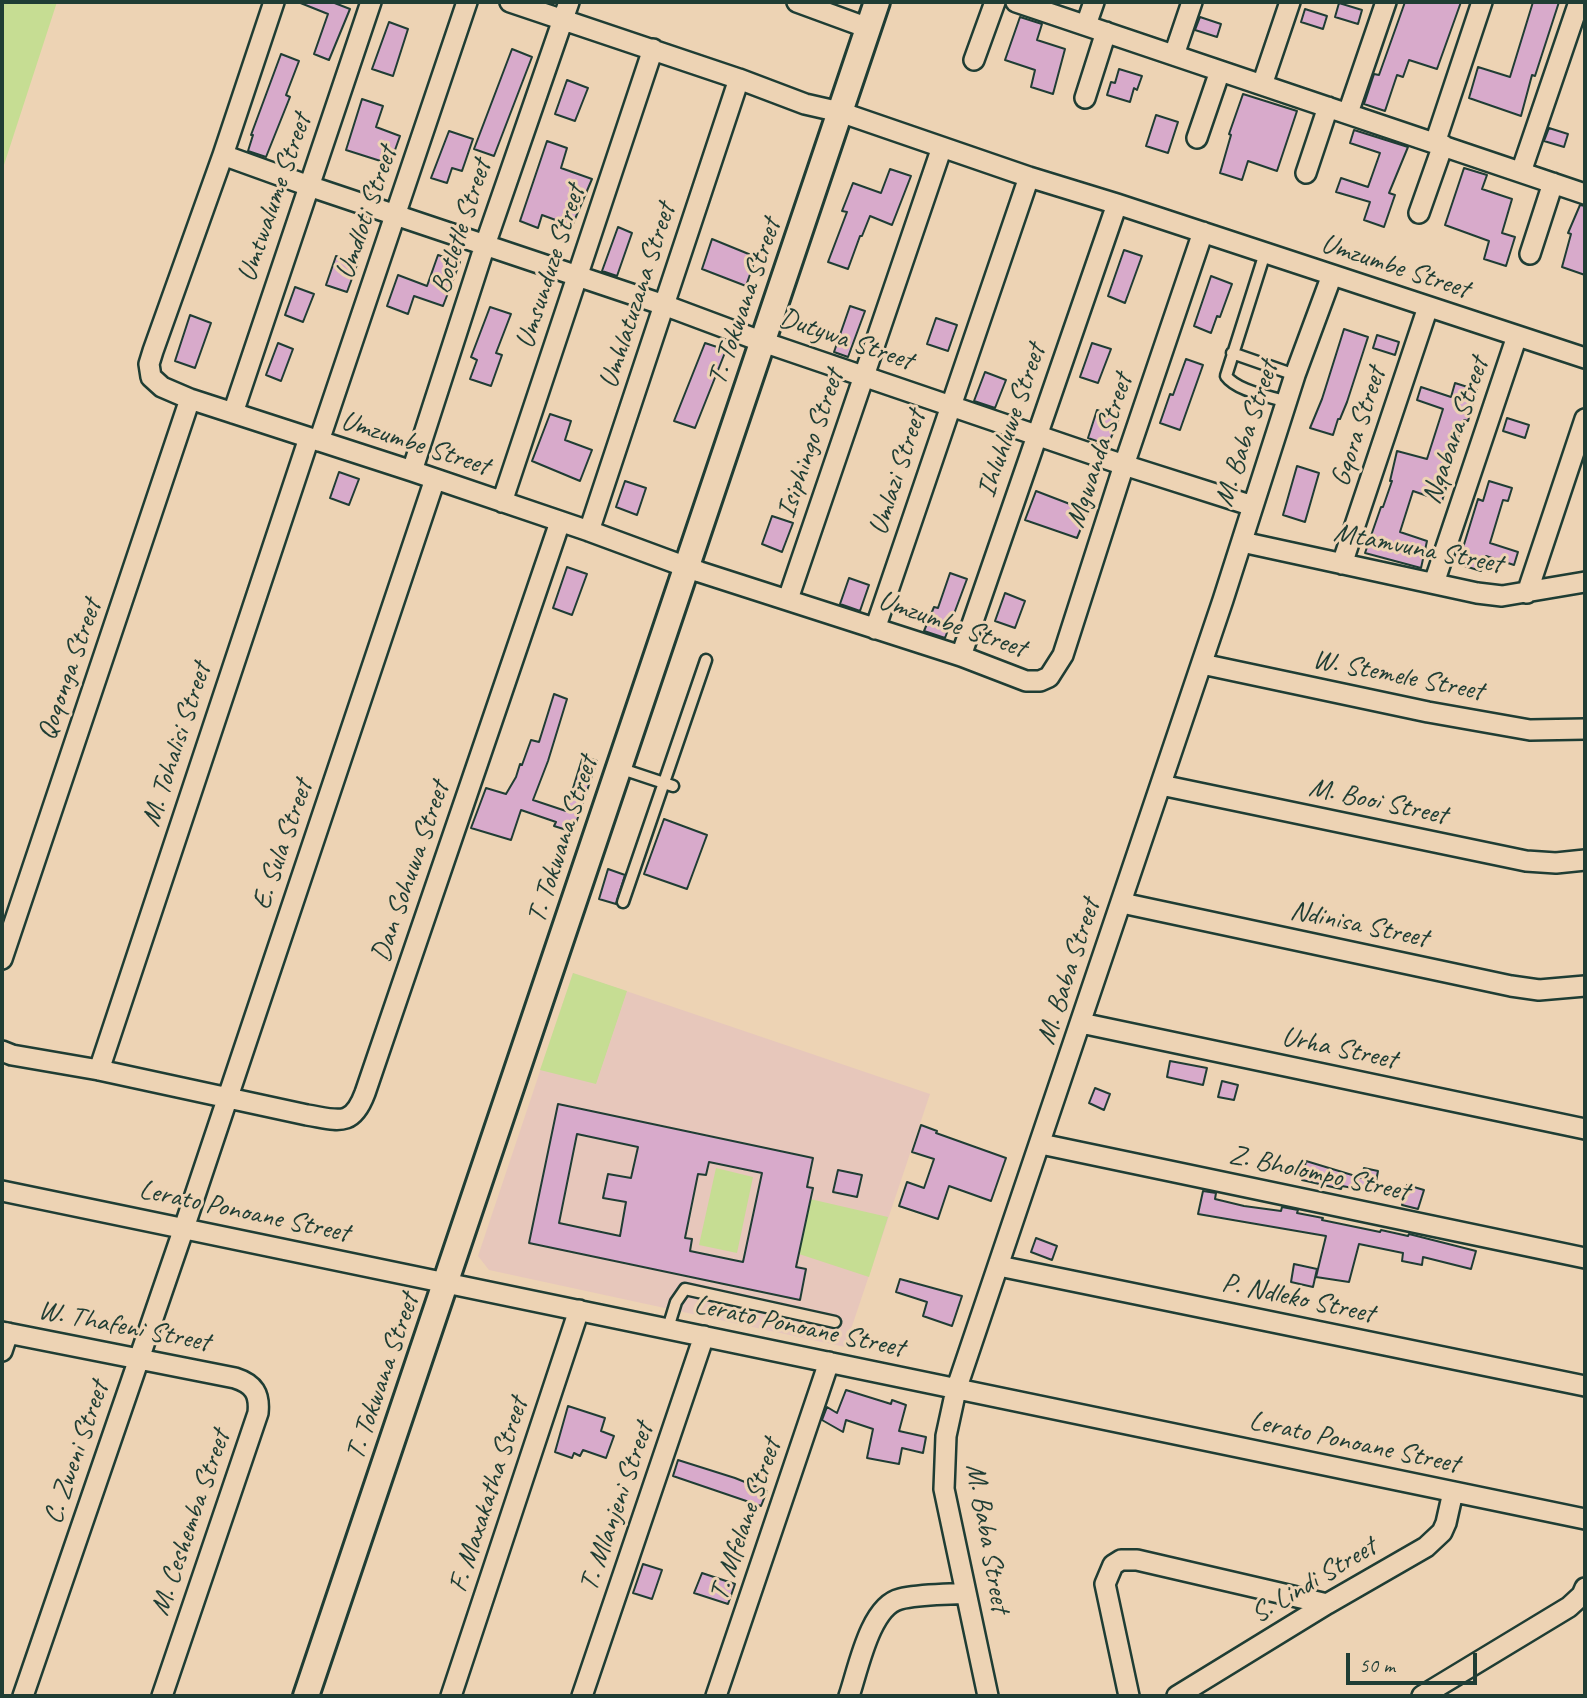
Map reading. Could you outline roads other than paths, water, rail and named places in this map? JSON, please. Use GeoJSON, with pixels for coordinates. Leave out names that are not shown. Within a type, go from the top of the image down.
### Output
{"type":"FeatureCollection","features":[{"type":"Feature","properties":{"kind":"street","name":"Umzumbe Street"},"geometry":{"type":"LineString","coordinates":[[274,2],[149,364],[151,377],[162,387],[190,399],[589,531],[686,567],[961,656],[1026,681],[1040,681]]}},
{"type":"Feature","properties":{"kind":"street","name":"Umtwalume Street"},"geometry":{"type":"LineString","coordinates":[[233,413],[371,2]]}},
{"type":"Feature","properties":{"kind":"street","name":"Umdloti Street"},"geometry":{"type":"LineString","coordinates":[[314,440],[396,215],[467,2]]}},
{"type":"Feature","properties":{"kind":"street","name":"Umzumbe Street"},"geometry":{"type":"LineString","coordinates":[[510,2],[566,10],[653,50],[805,104],[840,112],[1029,177],[1585,358]]}},
{"type":"Feature","properties":{"kind":"street"},"geometry":{"type":"LineString","coordinates":[[797,2],[868,28]]}},
{"type":"Feature","properties":{"kind":"street","name":"T. Tokwana Street"},"geometry":{"type":"LineString","coordinates":[[306,1696],[877,2]]}},
{"type":"Feature","properties":{"kind":"street"},"geometry":{"type":"LineString","coordinates":[[974,60],[995,2]]}},
{"type":"Feature","properties":{"kind":"street"},"geometry":{"type":"LineString","coordinates":[[1016,2],[1585,194]]}},
{"type":"Feature","properties":{"kind":"street"},"geometry":{"type":"LineString","coordinates":[[1086,26],[1094,2]]}},
{"type":"Feature","properties":{"kind":"street"},"geometry":{"type":"LineString","coordinates":[[1174,55],[1192,2]]}},
{"type":"Feature","properties":{"kind":"street"},"geometry":{"type":"LineString","coordinates":[[1262,85],[1290,2]]}},
{"type":"Feature","properties":{"kind":"street"},"geometry":{"type":"LineString","coordinates":[[1348,113],[1386,2]]}},
{"type":"Feature","properties":{"kind":"street"},"geometry":{"type":"LineString","coordinates":[[1419,213],[1482,2]]}},
{"type":"Feature","properties":{"kind":"street"},"geometry":{"type":"LineString","coordinates":[[1521,172],[1579,2]]}},
{"type":"Feature","properties":{"kind":"street","name":"Botletle Street"},"geometry":{"type":"LineString","coordinates":[[412,471],[485,245],[566,10]]}},
{"type":"Feature","properties":{"kind":"street"},"geometry":{"type":"LineString","coordinates":[[1085,98],[1106,32]]}},
{"type":"Feature","properties":{"kind":"street","name":"Umsunduze Street"},"geometry":{"type":"LineString","coordinates":[[502,502],[653,50]]}},
{"type":"Feature","properties":{"kind":"street"},"geometry":{"type":"LineString","coordinates":[[1197,138],[1220,71]]}},
{"type":"Feature","properties":{"kind":"street","name":"Umhlatuzana Street"},"geometry":{"type":"LineString","coordinates":[[589,531],[739,79]]}},
{"type":"Feature","properties":{"kind":"street"},"geometry":{"type":"LineString","coordinates":[[1306,173],[1328,107]]}},
{"type":"Feature","properties":{"kind":"street","name":"Isiphingo Street"},"geometry":{"type":"LineString","coordinates":[[788,599],[942,147]]}},
{"type":"Feature","properties":{"kind":"street","name":"Dutywa Street"},"geometry":{"type":"LineString","coordinates":[[223,155],[664,305],[864,377],[1253,506]]}},
{"type":"Feature","properties":{"kind":"street","name":"Umlazi Street"},"geometry":{"type":"LineString","coordinates":[[875,629],[1029,177]]}},
{"type":"Feature","properties":{"kind":"street"},"geometry":{"type":"LineString","coordinates":[[1530,254],[1553,183]]}},
{"type":"Feature","properties":{"kind":"street","name":"Ihluhluwe Street"},"geometry":{"type":"LineString","coordinates":[[961,656],[1117,204]]}},
{"type":"Feature","properties":{"kind":"street","name":"Mgwanda Street"},"geometry":{"type":"LineString","coordinates":[[1040,681],[1049,677],[1063,655],[1203,232]]}},
{"type":"Feature","properties":{"kind":"street","name":"M. Baba Street"},"geometry":{"type":"LineString","coordinates":[[988,1696],[944,1489],[946,1436],[956,1390],[1202,664],[1295,375],[1332,275]]}},
{"type":"Feature","properties":{"kind":"street","name":"Gqora Street"},"geometry":{"type":"LineString","coordinates":[[1342,564],[1428,307]]}},
{"type":"Feature","properties":{"kind":"street","name":"Nqabara Street"},"geometry":{"type":"LineString","coordinates":[[1434,583],[1517,336]]}},
{"type":"Feature","properties":{"kind":"street","name":"Qoqonga Street"},"geometry":{"type":"LineString","coordinates":[[2,959],[190,399]]}},
{"type":"Feature","properties":{"kind":"street"},"geometry":{"type":"LineString","coordinates":[[1527,593],[1585,419]]}},
{"type":"Feature","properties":{"kind":"street","name":"M. Tohalisi Street"},"geometry":{"type":"LineString","coordinates":[[99,1070],[314,440]]}},
{"type":"Feature","properties":{"kind":"street","name":"E. Sula Street"},"geometry":{"type":"LineString","coordinates":[[184,1228],[435,479]]}},
{"type":"Feature","properties":{"kind":"street","name":"Dan Sohuwa Street"},"geometry":{"type":"LineString","coordinates":[[227,1099],[341,1120],[350,1118],[360,1107],[560,522]]}},
{"type":"Feature","properties":{"kind":"street","name":"Mtamvuna Street"},"geometry":{"type":"LineString","coordinates":[[1242,542],[1477,593],[1502,596],[1585,582]]}},
{"type":"Feature","properties":{"kind":"street","name":"W. Stemele Street"},"geometry":{"type":"LineString","coordinates":[[1202,664],[1428,712],[1530,730],[1585,729]]}},
{"type":"Feature","properties":{"kind":"street","name":"M. Booi Street"},"geometry":{"type":"LineString","coordinates":[[1161,785],[1526,861],[1556,863],[1585,860]]}},
{"type":"Feature","properties":{"kind":"street","name":"Ndinisa Street"},"geometry":{"type":"LineString","coordinates":[[1122,903],[1511,986],[1539,990],[1585,986]]}},
{"type":"Feature","properties":{"kind":"street","name":"Urha Street"},"geometry":{"type":"LineString","coordinates":[[1081,1023],[1585,1129]]}},
{"type":"Feature","properties":{"kind":"street"},"geometry":{"type":"LineString","coordinates":[[2,1051],[227,1099]]}},
{"type":"Feature","properties":{"kind":"street","name":"Z. Bholompo Street"},"geometry":{"type":"LineString","coordinates":[[1041,1144],[1585,1258]]}},
{"type":"Feature","properties":{"kind":"street","name":"Lerato Ponoane Street"},"geometry":{"type":"LineString","coordinates":[[2,1191],[1585,1519]]}},
{"type":"Feature","properties":{"kind":"street","name":"C. Zweni Street"},"geometry":{"type":"LineString","coordinates":[[23,1696],[184,1228]]}},
{"type":"Feature","properties":{"kind":"street","name":"P. Ndleko Street"},"geometry":{"type":"LineString","coordinates":[[999,1266],[1585,1387]]}},
{"type":"Feature","properties":{"kind":"street","name":"F. Maxakatha Street"},"geometry":{"type":"LineString","coordinates":[[451,1696],[579,1311]]}},
{"type":"Feature","properties":{"kind":"street","name":"T. Mlanjeni Street"},"geometry":{"type":"LineString","coordinates":[[582,1696],[704,1336]]}},
{"type":"Feature","properties":{"kind":"street","name":"W. Thafeni Street"},"geometry":{"type":"LineString","coordinates":[[4,1339],[139,1358],[235,1378]]}},
{"type":"Feature","properties":{"kind":"street","name":"T. Mfelane Street"},"geometry":{"type":"LineString","coordinates":[[716,1696],[829,1362]]}},
{"type":"Feature","properties":{"kind":"street","name":"M. Ceshemba Street"},"geometry":{"type":"LineString","coordinates":[[162,1696],[258,1413],[259,1401],[256,1392],[245,1381],[235,1378]]}},
{"type":"Feature","properties":{"kind":"street","name":"S. Lindi Street"},"geometry":{"type":"LineString","coordinates":[[1177,1696],[1426,1547],[1446,1523],[1453,1492]]}},
{"type":"Feature","properties":{"kind":"street"},"geometry":{"type":"LineString","coordinates":[[1129,1696],[1105,1592],[1108,1573],[1114,1564],[1121,1560],[1137,1560],[1327,1604]]}},
{"type":"Feature","properties":{"kind":"street"},"geometry":{"type":"LineString","coordinates":[[1422,1696],[1569,1607],[1582,1595],[1585,1588]]}},
{"type":"Feature","properties":{"kind":"street"},"geometry":{"type":"LineString","coordinates":[[849,1696],[872,1628],[884,1607],[900,1599],[965,1593]]}},
{"type":"Feature","properties":{"kind":"lane"},"geometry":{"type":"LineString","coordinates":[[1265,253],[1226,376],[1230,381],[1287,402]]}},
{"type":"Feature","properties":{"kind":"lane"},"geometry":{"type":"LineString","coordinates":[[1232,353],[1295,375]]}},
{"type":"Feature","properties":{"kind":"lane"},"geometry":{"type":"LineString","coordinates":[[623,902],[669,785],[706,660]]}},
{"type":"Feature","properties":{"kind":"lane"},"geometry":{"type":"LineString","coordinates":[[619,768],[669,785]]}},
{"type":"Feature","properties":{"kind":"lane"},"geometry":{"type":"LineString","coordinates":[[668,1328],[676,1302],[685,1289],[835,1322]]}}]}
